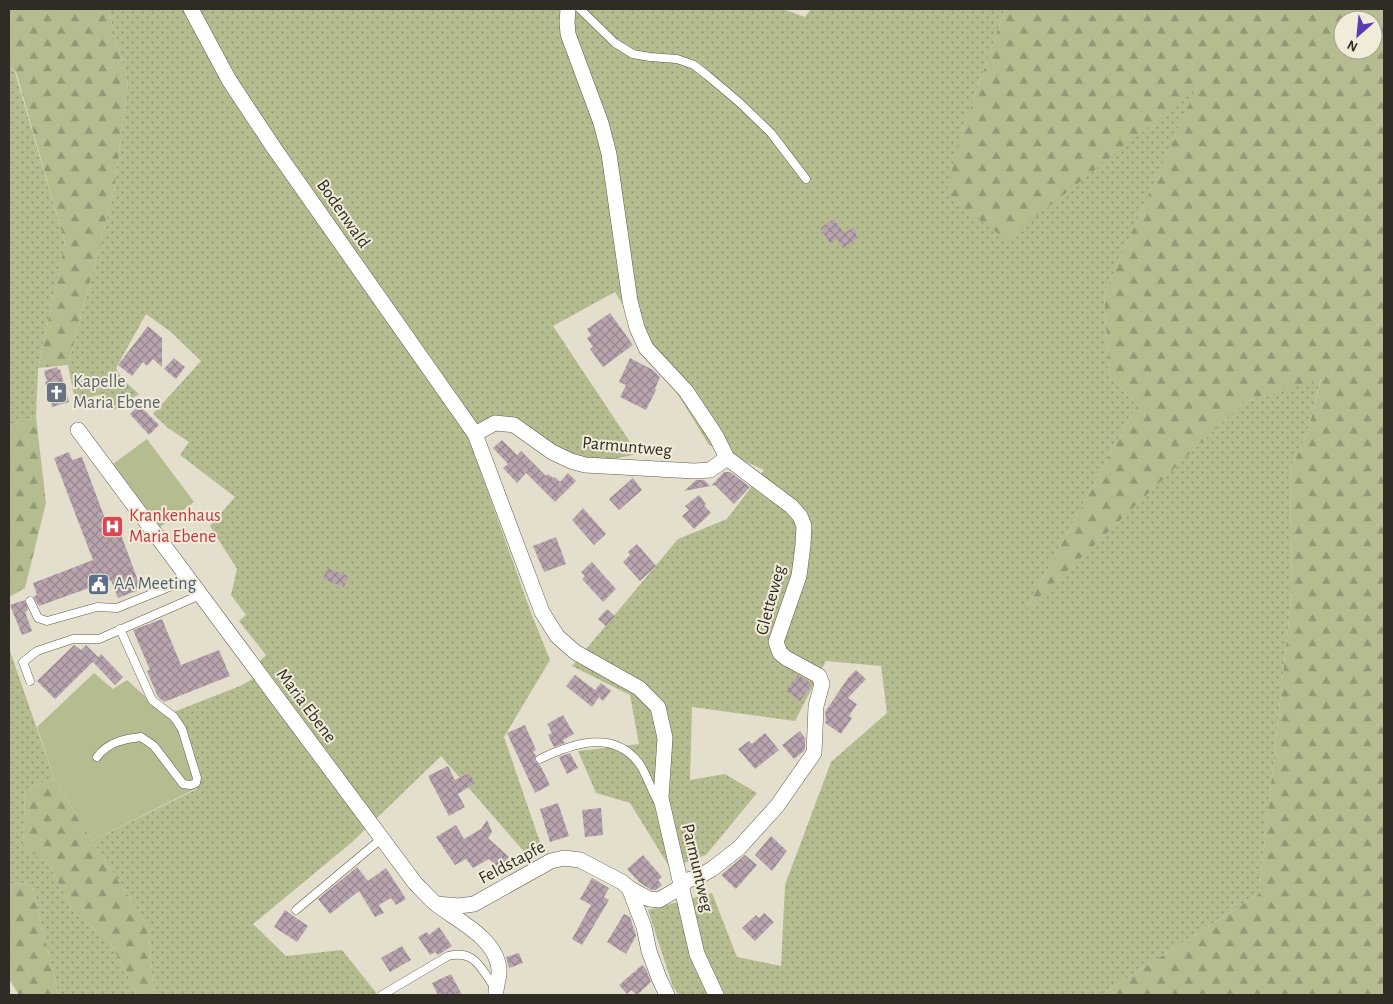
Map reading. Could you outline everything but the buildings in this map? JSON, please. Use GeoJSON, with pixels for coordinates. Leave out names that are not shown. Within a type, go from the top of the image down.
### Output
{"type":"FeatureCollection","features":[{"type":"Feature","properties":{"kind":"street","name":"Bodenwald"},"geometry":{"type":"LineString","coordinates":[[191,9],[234,87],[280,156],[475,434]]}},
{"type":"Feature","properties":{"kind":"street"},"geometry":{"type":"LineString","coordinates":[[568,9],[568,34],[601,123],[609,154],[630,301],[637,328],[646,348],[686,391],[716,436],[727,458]]}},
{"type":"Feature","properties":{"kind":"street","name":"Parmuntweg"},"geometry":{"type":"LineString","coordinates":[[716,995],[697,954],[661,798],[665,738],[658,707],[638,688],[575,652],[557,636],[542,612],[475,434],[495,423],[514,425],[557,455],[585,465],[694,471],[710,470],[727,458]]}},
{"type":"Feature","properties":{"kind":"street","name":"Maria Ebene"},"geometry":{"type":"LineString","coordinates":[[78,430],[414,883],[436,904],[479,934],[495,955],[499,970],[496,991]]}},
{"type":"Feature","properties":{"kind":"street","name":"Gletteweg"},"geometry":{"type":"LineString","coordinates":[[682,885],[726,860],[739,848],[790,789],[814,753],[816,706],[822,684],[819,676],[780,653],[776,642],[799,576],[804,526],[800,516],[791,506],[727,458]]}},
{"type":"Feature","properties":{"kind":"street","name":"Feldstapfe"},"geometry":{"type":"LineString","coordinates":[[436,904],[459,906],[474,904],[551,861],[564,858],[580,860],[594,866],[649,899],[659,900],[682,885]]}},
{"type":"Feature","properties":{"kind":"street"},"geometry":{"type":"LineString","coordinates":[[629,888],[644,927],[649,951],[667,995]]}},
{"type":"Feature","properties":{"kind":"lane"},"geometry":{"type":"LineString","coordinates":[[580,9],[615,43],[633,54],[677,59],[694,65],[740,103],[771,133],[806,179]]}},
{"type":"Feature","properties":{"kind":"lane"},"geometry":{"type":"LineString","coordinates":[[30,601],[38,618],[47,622],[97,607],[117,608],[189,579]]}},
{"type":"Feature","properties":{"kind":"lane"},"geometry":{"type":"LineString","coordinates":[[30,680],[23,662],[37,651],[73,639],[99,639],[200,595]]}},
{"type":"Feature","properties":{"kind":"lane"},"geometry":{"type":"LineString","coordinates":[[97,757],[113,743],[123,739],[142,737],[154,746],[183,784],[191,786],[196,783],[197,778],[182,728],[174,717],[152,700],[120,630]]}},
{"type":"Feature","properties":{"kind":"lane"},"geometry":{"type":"LineString","coordinates":[[540,759],[565,747],[587,742],[605,742],[625,749],[639,763],[665,813]]}},
{"type":"Feature","properties":{"kind":"lane"},"geometry":{"type":"LineString","coordinates":[[296,910],[382,839]]}},
{"type":"Feature","properties":{"kind":"lane"},"geometry":{"type":"LineString","coordinates":[[382,995],[448,956],[458,953],[469,956],[478,963],[496,991]]}},
{"type":"Feature","properties":{"kind":"green space"},"geometry":{"type":"Polygon","coordinates":[[[9,9],[108,9],[128,84],[114,191],[68,365],[38,368],[65,243],[16,72],[9,67],[9,9]]]}},
{"type":"Feature","properties":{"kind":"green space"},"geometry":{"type":"Polygon","coordinates":[[[108,9],[783,9],[805,17],[811,9],[1005,9],[960,138],[1197,88],[1104,294],[1109,376],[1137,405],[1026,609],[1244,402],[1321,378],[1307,435],[1290,469],[1292,591],[1259,894],[1101,995],[679,995],[673,987],[648,910],[712,893],[737,957],[781,966],[785,885],[831,762],[887,713],[881,666],[826,661],[795,721],[692,707],[690,780],[725,774],[757,793],[706,855],[670,868],[630,803],[596,793],[578,751],[639,744],[630,695],[572,666],[678,539],[727,519],[764,470],[709,445],[615,292],[553,326],[638,454],[568,468],[506,428],[470,441],[530,610],[550,660],[504,737],[541,845],[526,854],[441,756],[351,843],[253,924],[286,956],[342,950],[378,995],[154,995],[148,926],[92,841],[197,789],[166,715],[240,686],[264,673],[259,662],[266,655],[239,621],[246,615],[231,595],[237,569],[210,526],[235,497],[180,455],[189,442],[168,428],[153,414],[201,361],[171,332],[146,314],[116,368],[122,379],[139,394],[115,410],[100,395],[75,400],[68,365],[114,191],[128,84],[108,9]]]}},
{"type":"Feature","properties":{"kind":"green space"},"geometry":{"type":"Polygon","coordinates":[[[1005,9],[1384,9],[1384,995],[1101,995],[1259,894],[1292,591],[1290,469],[1307,435],[1321,379],[1244,402],[1025,611],[1137,405],[1109,376],[1104,294],[1196,89],[1007,240],[946,195],[960,138],[1005,9]]]}},
{"type":"Feature","properties":{"kind":"green space"},"geometry":{"type":"Polygon","coordinates":[[[9,67],[15,72],[65,243],[38,368],[36,417],[9,425],[9,67]]]}},
{"type":"Feature","properties":{"kind":"green space"},"geometry":{"type":"Polygon","coordinates":[[[36,417],[46,503],[25,588],[9,597],[9,425],[36,417]]]}},
{"type":"Feature","properties":{"kind":"green space"},"geometry":{"type":"Polygon","coordinates":[[[147,439],[194,502],[160,527],[113,464],[147,439]]]}},
{"type":"Feature","properties":{"kind":"green space"},"geometry":{"type":"Polygon","coordinates":[[[9,651],[54,778],[25,790],[23,846],[49,865],[74,912],[110,942],[138,995],[59,995],[31,883],[9,884],[9,651]]]}},
{"type":"Feature","properties":{"kind":"green space"},"geometry":{"type":"Polygon","coordinates":[[[94,673],[113,689],[127,680],[166,715],[178,729],[197,788],[92,841],[54,778],[37,727],[94,673]]]}},
{"type":"Feature","properties":{"kind":"green space"},"geometry":{"type":"Polygon","coordinates":[[[54,778],[92,841],[148,926],[154,995],[138,995],[110,942],[74,912],[49,865],[23,846],[25,790],[54,778]]]}},
{"type":"Feature","properties":{"kind":"green space"},"geometry":{"type":"Polygon","coordinates":[[[31,883],[59,995],[19,995],[9,979],[9,884],[31,883]]]}},
{"type":"Feature","properties":{"kind":"place","name":"Kapelle Maria Ebene"},"geometry":{"type":"Point","coordinates":[57,392]}},
{"type":"Feature","properties":{"kind":"place","name":"Krankenhaus Maria Ebene"},"geometry":{"type":"Point","coordinates":[113,526]}},
{"type":"Feature","properties":{"kind":"place","name":"AA Meeting"},"geometry":{"type":"Point","coordinates":[98,584]}}]}
